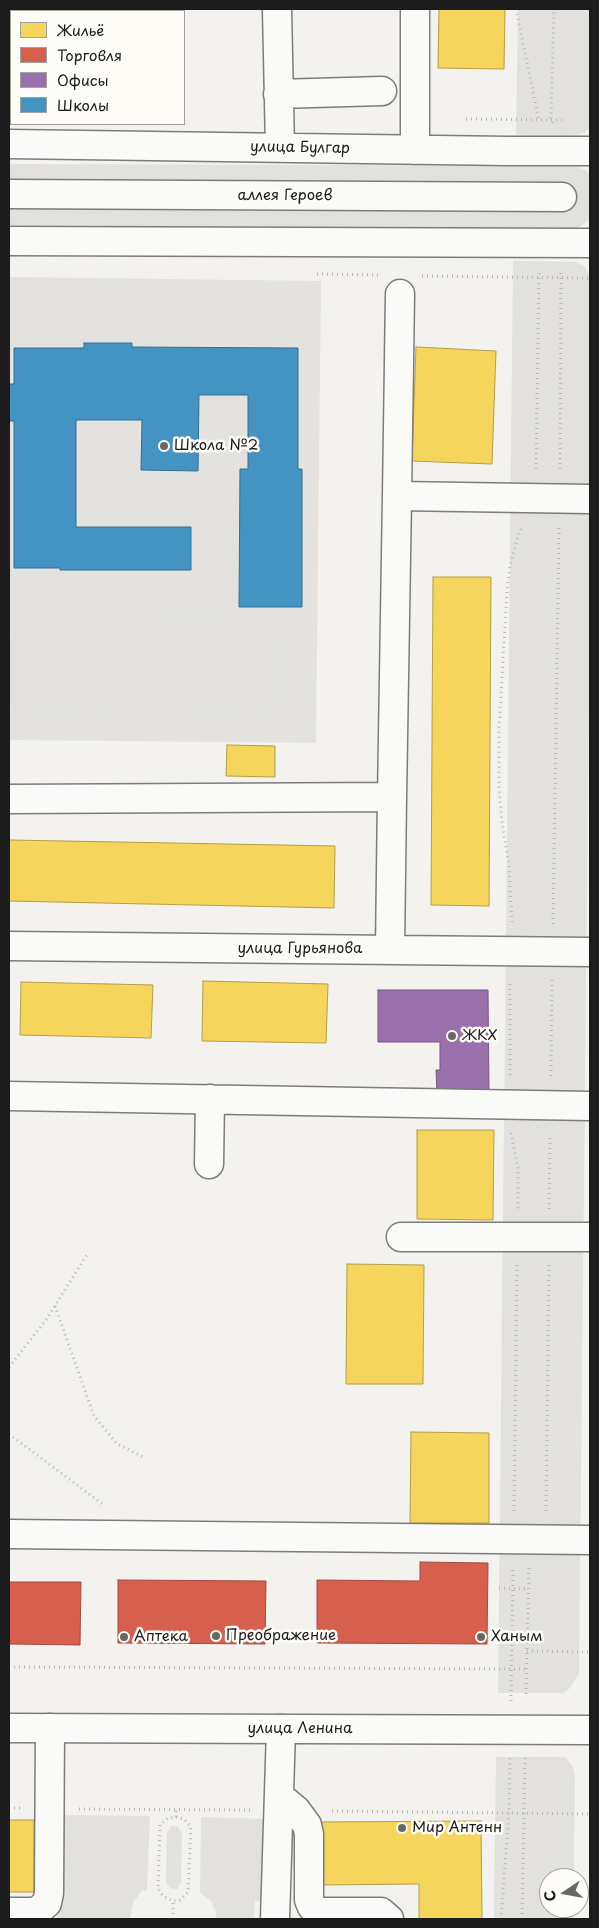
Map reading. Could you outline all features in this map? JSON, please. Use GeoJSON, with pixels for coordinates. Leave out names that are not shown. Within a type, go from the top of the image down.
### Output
{"type":"FeatureCollection","features":[{"type":"Feature","properties":{"kind":"street"},"geometry":{"type":"LineString","coordinates":[[277,9],[280,148]]}},
{"type":"Feature","properties":{"kind":"street"},"geometry":{"type":"LineString","coordinates":[[415,9],[415,150]]}},
{"type":"Feature","properties":{"kind":"street"},"geometry":{"type":"LineString","coordinates":[[278,94],[382,91]]}},
{"type":"Feature","properties":{"kind":"street","name":"улица Булгар"},"geometry":{"type":"LineString","coordinates":[[9,144],[590,151]]}},
{"type":"Feature","properties":{"kind":"street","name":"аллея Героев"},"geometry":{"type":"LineString","coordinates":[[9,194],[562,197]]}},
{"type":"Feature","properties":{"kind":"street"},"geometry":{"type":"LineString","coordinates":[[9,241],[590,243]]}},
{"type":"Feature","properties":{"kind":"street"},"geometry":{"type":"LineString","coordinates":[[390,949],[400,294]]}},
{"type":"Feature","properties":{"kind":"street"},"geometry":{"type":"LineString","coordinates":[[397,496],[590,499]]}},
{"type":"Feature","properties":{"kind":"street"},"geometry":{"type":"LineString","coordinates":[[9,799],[392,797]]}},
{"type":"Feature","properties":{"kind":"street","name":"улица Гурьянова"},"geometry":{"type":"LineString","coordinates":[[9,946],[590,952]]}},
{"type":"Feature","properties":{"kind":"street"},"geometry":{"type":"LineString","coordinates":[[9,1096],[590,1106]]}},
{"type":"Feature","properties":{"kind":"street"},"geometry":{"type":"LineString","coordinates":[[209,1164],[210,1099]]}},
{"type":"Feature","properties":{"kind":"street"},"geometry":{"type":"LineString","coordinates":[[401,1237],[590,1237]]}},
{"type":"Feature","properties":{"kind":"street"},"geometry":{"type":"LineString","coordinates":[[9,1534],[590,1540]]}},
{"type":"Feature","properties":{"kind":"street","name":"улица Ленина"},"geometry":{"type":"LineString","coordinates":[[9,1728],[590,1730]]}},
{"type":"Feature","properties":{"kind":"street"},"geometry":{"type":"LineString","coordinates":[[9,1912],[34,1912],[47,1903],[49,1893],[50,1728]]}},
{"type":"Feature","properties":{"kind":"street"},"geometry":{"type":"LineString","coordinates":[[275,1919],[281,1728]]}},
{"type":"Feature","properties":{"kind":"street"},"geometry":{"type":"LineString","coordinates":[[279,1796],[296,1810],[307,1825],[309,1834],[308,1890],[312,1907],[319,1912],[380,1912],[389,1919]]}},
{"type":"Feature","properties":{"kind":"path"},"geometry":{"type":"LineString","coordinates":[[554,9],[552,118],[563,150]]}},
{"type":"Feature","properties":{"kind":"path"},"geometry":{"type":"LineString","coordinates":[[526,1694],[529,1538],[546,1510],[561,243]]}},
{"type":"Feature","properties":{"kind":"path"},"geometry":{"type":"LineString","coordinates":[[9,1367],[55,1306],[88,1253]]}},
{"type":"Feature","properties":{"kind":"path"},"geometry":{"type":"LineString","coordinates":[[55,1306],[94,1416],[116,1443],[145,1458]]}},
{"type":"Feature","properties":{"kind":"path"},"geometry":{"type":"LineString","coordinates":[[9,1434],[109,1509]]}},
{"type":"Feature","properties":{"kind":"path"},"geometry":{"type":"LineString","coordinates":[[499,1588],[528,1589]]}},
{"type":"Feature","properties":{"kind":"path"},"geometry":{"type":"LineString","coordinates":[[527,1651],[590,1652]]}},
{"type":"Feature","properties":{"kind":"path"},"geometry":{"type":"LineString","coordinates":[[9,1667],[527,1669]]}},
{"type":"Feature","properties":{"kind":"path"},"geometry":{"type":"LineString","coordinates":[[522,1919],[525,1751]]}},
{"type":"Feature","properties":{"kind":"path"},"geometry":{"type":"LineString","coordinates":[[176,1810],[176,1818]]}},
{"type":"Feature","properties":{"kind":"path"},"geometry":{"type":"LineString","coordinates":[[168,1818],[176,1818],[184,1819],[191,1827],[188,1892],[180,1900],[174,1901],[163,1896],[158,1889],[160,1825],[168,1818]]}},
{"type":"Feature","properties":{"kind":"path"},"geometry":{"type":"LineString","coordinates":[[173,1919],[174,1901]]}},
{"type":"Feature","properties":{"kind":"shaded area"},"geometry":{"type":"Polygon","coordinates":[[[518,9],[590,9],[590,128],[584,133],[571,136],[516,135],[518,9]]]}},
{"type":"Feature","properties":{"kind":"shaded area"},"geometry":{"type":"Polygon","coordinates":[[[9,164],[573,166],[586,170],[590,175],[590,219],[581,226],[570,230],[9,225],[9,164]]]}},
{"type":"Feature","properties":{"kind":"shaded area"},"geometry":{"type":"Polygon","coordinates":[[[513,261],[576,262],[585,267],[590,276],[590,603],[579,1674],[570,1688],[563,1693],[498,1693],[513,261]]]}},
{"type":"Feature","properties":{"kind":"shaded area","name":"Школа №2"},"geometry":{"type":"Polygon","coordinates":[[[9,277],[321,281],[316,743],[9,740],[9,277]]]}},
{"type":"Feature","properties":{"kind":"shaded area"},"geometry":{"type":"Polygon","coordinates":[[[256,618],[271,622],[279,633],[278,702],[270,714],[257,719],[24,716],[14,710],[9,697],[10,640],[14,628],[26,620],[256,618]]]}},
{"type":"Feature","properties":{"kind":"shaded area"},"geometry":{"type":"Polygon","coordinates":[[[496,1757],[566,1758],[573,1767],[575,1774],[574,1868],[539,1868],[539,1918],[574,1919],[494,1919],[496,1757]]]}},
{"type":"Feature","properties":{"kind":"shaded area"},"geometry":{"type":"Polygon","coordinates":[[[58,1815],[150,1816],[147,1890],[142,1891],[133,1902],[130,1919],[57,1919],[58,1815]]]}},
{"type":"Feature","properties":{"kind":"shaded area"},"geometry":{"type":"Polygon","coordinates":[[[201,1817],[269,1819],[267,1900],[255,1901],[254,1919],[216,1919],[216,1912],[211,1901],[200,1893],[201,1817]]]}},
{"type":"Feature","properties":{"kind":"shaded area"},"geometry":{"type":"Polygon","coordinates":[[[171,1826],[177,1826],[182,1833],[181,1883],[177,1889],[170,1888],[166,1882],[167,1833],[171,1826]]]}},
{"type":"Feature","properties":{"kind":"building: Жильё"},"geometry":{"type":"Polygon","coordinates":[[[439,9],[505,9],[504,69],[438,68],[439,9]]]}},
{"type":"Feature","properties":{"kind":"building: Жильё"},"geometry":{"type":"Polygon","coordinates":[[[9,26],[10,26],[10,82],[9,26]]]}},
{"type":"Feature","properties":{"kind":"building: Жильё"},"geometry":{"type":"Polygon","coordinates":[[[416,347],[496,351],[492,464],[412,461],[416,347]]]}},
{"type":"Feature","properties":{"kind":"building: Жильё"},"geometry":{"type":"Polygon","coordinates":[[[433,577],[491,577],[489,906],[431,905],[433,577]]]}},
{"type":"Feature","properties":{"kind":"building: Жильё"},"geometry":{"type":"Polygon","coordinates":[[[227,745],[275,746],[275,777],[226,776],[227,745]]]}},
{"type":"Feature","properties":{"kind":"building: Жильё"},"geometry":{"type":"Polygon","coordinates":[[[9,840],[335,846],[334,908],[9,901],[9,840]]]}},
{"type":"Feature","properties":{"kind":"building: Жильё"},"geometry":{"type":"Polygon","coordinates":[[[203,981],[328,984],[326,1043],[202,1041],[203,981]]]}},
{"type":"Feature","properties":{"kind":"building: Жильё"},"geometry":{"type":"Polygon","coordinates":[[[21,982],[153,985],[151,1038],[20,1035],[21,982]]]}},
{"type":"Feature","properties":{"kind":"building: Жильё"},"geometry":{"type":"Polygon","coordinates":[[[417,1130],[494,1130],[493,1220],[417,1219],[417,1130]]]}},
{"type":"Feature","properties":{"kind":"building: Жильё"},"geometry":{"type":"Polygon","coordinates":[[[347,1264],[424,1265],[423,1384],[346,1384],[347,1264]]]}},
{"type":"Feature","properties":{"kind":"building: Жильё"},"geometry":{"type":"Polygon","coordinates":[[[411,1432],[489,1433],[489,1523],[410,1523],[411,1432]]]}},
{"type":"Feature","properties":{"kind":"building: Жильё"},"geometry":{"type":"Polygon","coordinates":[[[9,1820],[34,1820],[34,1892],[9,1892],[9,1820]]]}},
{"type":"Feature","properties":{"kind":"building: Жильё"},"geometry":{"type":"Polygon","coordinates":[[[481,1821],[482,1919],[419,1919],[419,1884],[319,1885],[319,1822],[481,1821]]]}},
{"type":"Feature","properties":{"kind":"building: Торговля"},"geometry":{"type":"Polygon","coordinates":[[[420,1562],[488,1563],[487,1644],[317,1643],[317,1580],[420,1581],[420,1562]]]}},
{"type":"Feature","properties":{"kind":"building: Торговля"},"geometry":{"type":"Polygon","coordinates":[[[118,1580],[266,1581],[265,1644],[118,1643],[118,1580]]]}},
{"type":"Feature","properties":{"kind":"building: Торговля"},"geometry":{"type":"Polygon","coordinates":[[[9,1582],[81,1582],[80,1645],[9,1644],[9,1582]]]}},
{"type":"Feature","properties":{"kind":"building: Офисы"},"geometry":{"type":"Polygon","coordinates":[[[378,990],[488,990],[489,1093],[437,1093],[436,1070],[440,1070],[440,1042],[378,1042],[378,990]]]}},
{"type":"Feature","properties":{"kind":"building: Школы"},"geometry":{"type":"Polygon","coordinates":[[[84,343],[132,343],[132,347],[298,348],[298,469],[302,469],[302,607],[239,607],[240,469],[248,469],[248,395],[199,395],[198,471],[141,470],[142,420],[76,420],[76,527],[191,527],[191,570],[14,568],[14,421],[9,421],[9,384],[14,384],[14,348],[84,348],[84,343]]]}},
{"type":"Feature","properties":{"kind":"place","name":"Школа №2"},"geometry":{"type":"Point","coordinates":[164,446]}},
{"type":"Feature","properties":{"kind":"place","name":"ЖКХ"},"geometry":{"type":"Point","coordinates":[452,1036]}},
{"type":"Feature","properties":{"kind":"place","name":"Преображение"},"geometry":{"type":"Point","coordinates":[216,1636]}},
{"type":"Feature","properties":{"kind":"place","name":"Аптека"},"geometry":{"type":"Point","coordinates":[124,1637]}},
{"type":"Feature","properties":{"kind":"place","name":"Ханым"},"geometry":{"type":"Point","coordinates":[481,1637]}},
{"type":"Feature","properties":{"kind":"place","name":"Мир Антенн"},"geometry":{"type":"Point","coordinates":[402,1828]}}]}
